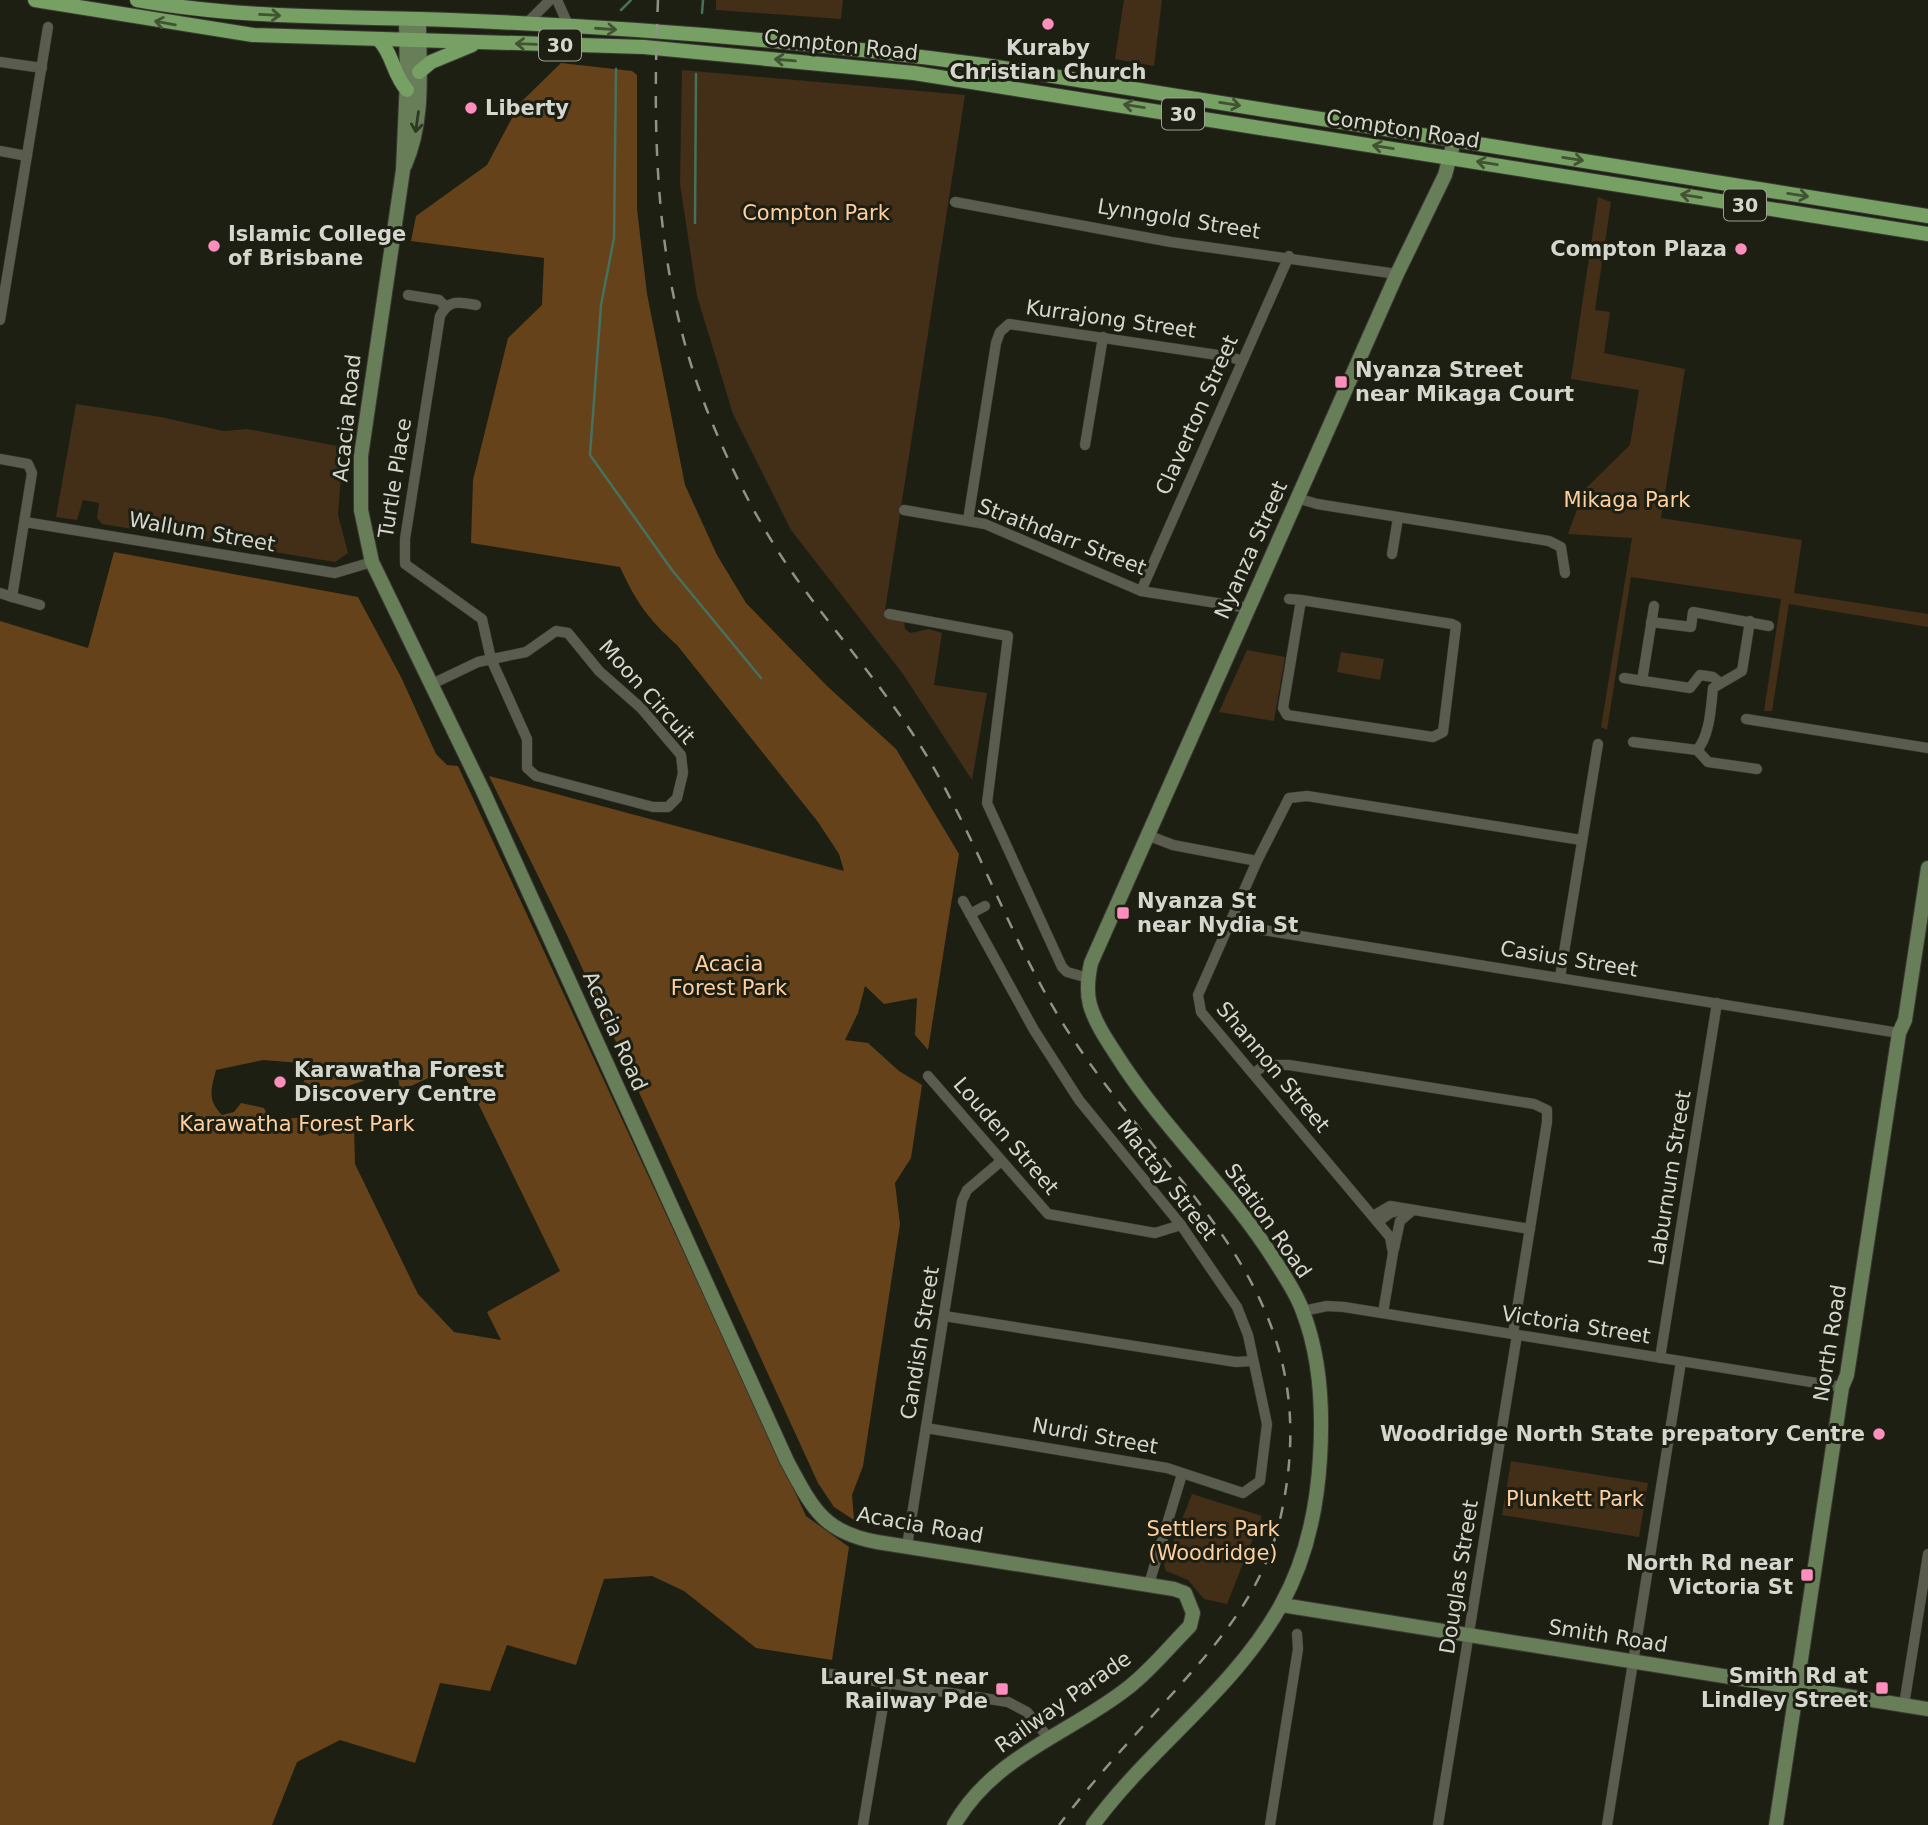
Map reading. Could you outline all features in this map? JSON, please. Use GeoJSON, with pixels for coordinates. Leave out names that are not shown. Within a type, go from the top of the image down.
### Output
{"type":"FeatureCollection","features":[{"type":"Feature","properties":{"kind":"main road","name":"Compton Road"},"geometry":{"type":"LineString","coordinates":[[35,0],[232,33],[644,47],[852,66],[1082,98],[1928,234]]}},
{"type":"Feature","properties":{"kind":"main road","name":"Compton Road"},"geometry":{"type":"LineString","coordinates":[[137,0],[235,13],[525,24],[826,45],[984,65],[1928,216]]}},
{"type":"Feature","properties":{"kind":"main road"},"geometry":{"type":"LineString","coordinates":[[379,40],[386,48],[397,79],[407,90]]}},
{"type":"Feature","properties":{"kind":"main road"},"geometry":{"type":"LineString","coordinates":[[419,72],[431,62],[476,43]]}},
{"type":"Feature","properties":{"kind":"main road"},"geometry":{"type":"LineString","coordinates":[[826,45],[827,55],[841,58],[852,66]]}},
{"type":"Feature","properties":{"kind":"street"},"geometry":{"type":"LineString","coordinates":[[525,24],[550,0]]}},
{"type":"Feature","properties":{"kind":"street"},"geometry":{"type":"LineString","coordinates":[[557,0],[569,27]]}},
{"type":"Feature","properties":{"kind":"street","name":"Acacia Road"},"geometry":{"type":"LineString","coordinates":[[412,19],[403,170],[361,446],[361,510],[372,562],[484,791],[782,1449],[810,1504],[835,1530],[857,1538],[1149,1584],[1185,1593],[1193,1613]]}},
{"type":"Feature","properties":{"kind":"street"},"geometry":{"type":"LineString","coordinates":[[0,320],[5,255],[27,156],[48,27]]}},
{"type":"Feature","properties":{"kind":"street","name":"Acacia Road"},"geometry":{"type":"LineString","coordinates":[[403,170],[416,130],[419,72],[412,41]]}},
{"type":"Feature","properties":{"kind":"street"},"geometry":{"type":"LineString","coordinates":[[0,62],[42,68]]}},
{"type":"Feature","properties":{"kind":"street","name":"Nyanza Street"},"geometry":{"type":"LineString","coordinates":[[1088,978],[1098,946],[1147,835],[1397,274],[1438,191],[1454,141]]}},
{"type":"Feature","properties":{"kind":"street"},"geometry":{"type":"LineString","coordinates":[[0,152],[27,156]]}},
{"type":"Feature","properties":{"kind":"street","name":"Lynngold Street"},"geometry":{"type":"LineString","coordinates":[[955,202],[1171,242],[1289,256],[1397,274]]}},
{"type":"Feature","properties":{"kind":"street","name":"Claverton Street"},"geometry":{"type":"LineString","coordinates":[[1141,591],[1289,256]]}},
{"type":"Feature","properties":{"kind":"street"},"geometry":{"type":"LineString","coordinates":[[408,295],[439,300],[445,306],[454,301],[476,305]]}},
{"type":"Feature","properties":{"kind":"street","name":"Turtle Place"},"geometry":{"type":"LineString","coordinates":[[445,306],[440,316],[403,559],[410,569],[482,620],[491,659]]}},
{"type":"Feature","properties":{"kind":"street","name":"Kurrajong Street"},"geometry":{"type":"LineString","coordinates":[[968,520],[996,343],[1000,331],[1009,324],[1242,361]]}},
{"type":"Feature","properties":{"kind":"street"},"geometry":{"type":"LineString","coordinates":[[1085,445],[1103,337]]}},
{"type":"Feature","properties":{"kind":"street"},"geometry":{"type":"LineString","coordinates":[[0,458],[28,464],[32,473],[12,597]]}},
{"type":"Feature","properties":{"kind":"street"},"geometry":{"type":"LineString","coordinates":[[1297,498],[1398,518],[1549,541],[1561,547],[1565,573]]}},
{"type":"Feature","properties":{"kind":"street","name":"Strathdarr Street"},"geometry":{"type":"LineString","coordinates":[[904,510],[968,520],[1141,591],[1248,608]]}},
{"type":"Feature","properties":{"kind":"street"},"geometry":{"type":"LineString","coordinates":[[1392,554],[1398,518]]}},
{"type":"Feature","properties":{"kind":"street","name":"Wallum Street"},"geometry":{"type":"LineString","coordinates":[[24,522],[335,573],[372,562]]}},
{"type":"Feature","properties":{"kind":"street"},"geometry":{"type":"LineString","coordinates":[[0,593],[40,605]]}},
{"type":"Feature","properties":{"kind":"street"},"geometry":{"type":"LineString","coordinates":[[1289,599],[1301,600],[1456,626],[1443,732],[1433,737],[1287,715],[1283,708],[1301,600]]}},
{"type":"Feature","properties":{"kind":"street"},"geometry":{"type":"LineString","coordinates":[[1642,681],[1654,606]]}},
{"type":"Feature","properties":{"kind":"street"},"geometry":{"type":"LineString","coordinates":[[1651,622],[1691,627],[1693,612],[1769,626]]}},
{"type":"Feature","properties":{"kind":"street"},"geometry":{"type":"LineString","coordinates":[[889,614],[1008,636],[987,803],[1062,967],[1067,972],[1088,978]]}},
{"type":"Feature","properties":{"kind":"street"},"geometry":{"type":"LineString","coordinates":[[1697,750],[1707,725],[1713,688],[1718,682],[1737,676],[1742,671],[1750,621]]}},
{"type":"Feature","properties":{"kind":"street","name":"Moon Circuit"},"geometry":{"type":"LineString","coordinates":[[432,684],[491,659],[526,652],[556,631],[568,633],[599,671],[641,708],[681,755],[683,773],[673,804],[653,807],[529,772],[526,763],[527,739],[491,659]]}},
{"type":"Feature","properties":{"kind":"street"},"geometry":{"type":"LineString","coordinates":[[1624,678],[1690,688],[1700,675],[1713,677],[1718,682]]}},
{"type":"Feature","properties":{"kind":"street"},"geometry":{"type":"LineString","coordinates":[[1746,719],[1928,748]]}},
{"type":"Feature","properties":{"kind":"street"},"geometry":{"type":"LineString","coordinates":[[1633,742],[1697,750],[1708,762],[1757,769]]}},
{"type":"Feature","properties":{"kind":"street"},"geometry":{"type":"LineString","coordinates":[[1560,977],[1598,744]]}},
{"type":"Feature","properties":{"kind":"street","name":"Shannon Street"},"geometry":{"type":"LineString","coordinates":[[1393,1253],[1391,1240],[1375,1219],[1197,1004],[1198,995],[1257,861],[1289,798],[1307,796],[1581,840]]}},
{"type":"Feature","properties":{"kind":"street"},"geometry":{"type":"LineString","coordinates":[[1147,835],[1173,845],[1257,861]]}},
{"type":"Feature","properties":{"kind":"street","name":"North Road"},"geometry":{"type":"LineString","coordinates":[[1776,1825],[1799,1688],[1842,1387],[1847,1376],[1899,1033],[1905,1020],[1928,868]]}},
{"type":"Feature","properties":{"kind":"street","name":"Mactay Street"},"geometry":{"type":"LineString","coordinates":[[963,901],[1034,1030],[1079,1100],[1181,1225],[1237,1307],[1248,1335],[1267,1424],[1267,1442],[1260,1481],[1253,1488]]}},
{"type":"Feature","properties":{"kind":"street"},"geometry":{"type":"LineString","coordinates":[[970,914],[985,906]]}},
{"type":"Feature","properties":{"kind":"street","name":"Casius Street"},"geometry":{"type":"LineString","coordinates":[[1232,922],[1251,928],[1899,1033]]}},
{"type":"Feature","properties":{"kind":"street","name":"Station Road"},"geometry":{"type":"LineString","coordinates":[[1088,978],[1090,1004],[1109,1044],[1156,1110],[1262,1241],[1303,1311],[1314,1359],[1321,1414],[1318,1479],[1307,1542],[1282,1605],[1235,1672],[1134,1773],[1093,1825]]}},
{"type":"Feature","properties":{"kind":"street","name":"Laburnum Street"},"geometry":{"type":"LineString","coordinates":[[1660,1358],[1717,1003]]}},
{"type":"Feature","properties":{"kind":"street","name":"Douglas Street"},"geometry":{"type":"LineString","coordinates":[[1254,1073],[1265,1065],[1289,1065],[1534,1104],[1547,1110],[1548,1122],[1438,1825]]}},
{"type":"Feature","properties":{"kind":"street","name":"Louden Street"},"geometry":{"type":"LineString","coordinates":[[928,1076],[1040,1207],[1057,1217],[1156,1233],[1181,1225]]}},
{"type":"Feature","properties":{"kind":"street","name":"Candish Street"},"geometry":{"type":"LineString","coordinates":[[907,1546],[962,1201],[967,1190],[1000,1162]]}},
{"type":"Feature","properties":{"kind":"street"},"geometry":{"type":"LineString","coordinates":[[1356,1196],[1368,1202],[1530,1229]]}},
{"type":"Feature","properties":{"kind":"street"},"geometry":{"type":"LineString","coordinates":[[1375,1219],[1391,1206]]}},
{"type":"Feature","properties":{"kind":"street"},"geometry":{"type":"LineString","coordinates":[[1375,1219],[1393,1212],[1412,1210]]}},
{"type":"Feature","properties":{"kind":"street"},"geometry":{"type":"LineString","coordinates":[[1383,1313],[1399,1223],[1412,1210]]}},
{"type":"Feature","properties":{"kind":"street","name":"Victoria Street"},"geometry":{"type":"LineString","coordinates":[[1303,1311],[1327,1306],[1383,1313],[1842,1387]]}},
{"type":"Feature","properties":{"kind":"street"},"geometry":{"type":"LineString","coordinates":[[944,1316],[1236,1362],[1253,1361]]}},
{"type":"Feature","properties":{"kind":"street"},"geometry":{"type":"LineString","coordinates":[[1607,1825],[1681,1362]]}},
{"type":"Feature","properties":{"kind":"street","name":"Nurdi Street"},"geometry":{"type":"LineString","coordinates":[[926,1428],[1167,1468],[1233,1492],[1243,1493],[1253,1488]]}},
{"type":"Feature","properties":{"kind":"street"},"geometry":{"type":"LineString","coordinates":[[1149,1584],[1182,1474]]}},
{"type":"Feature","properties":{"kind":"street"},"geometry":{"type":"LineString","coordinates":[[1904,1705],[1928,1554]]}},
{"type":"Feature","properties":{"kind":"street","name":"Smith Road"},"geometry":{"type":"LineString","coordinates":[[1282,1605],[1928,1709]]}},
{"type":"Feature","properties":{"kind":"street","name":"Railway Parade"},"geometry":{"type":"LineString","coordinates":[[954,1825],[988,1780],[1048,1737],[1130,1686],[1190,1626],[1193,1613]]}},
{"type":"Feature","properties":{"kind":"street"},"geometry":{"type":"LineString","coordinates":[[1270,1825],[1298,1649],[1297,1634]]}},
{"type":"Feature","properties":{"kind":"street"},"geometry":{"type":"LineString","coordinates":[[830,1674],[1008,1702],[1027,1712],[1048,1737]]}},
{"type":"Feature","properties":{"kind":"street"},"geometry":{"type":"LineString","coordinates":[[863,1825],[887,1682]]}},
{"type":"Feature","properties":{"kind":"green space"},"geometry":{"type":"Polygon","coordinates":[[[716,0],[843,0],[841,19],[716,10],[716,0]]]}},
{"type":"Feature","properties":{"kind":"green space"},"geometry":{"type":"Polygon","coordinates":[[[1124,0],[1162,0],[1154,66],[1115,59],[1124,0]]]}},
{"type":"Feature","properties":{"kind":"green space","name":"Acacia Forest Park"},"geometry":{"type":"Polygon","coordinates":[[[561,63],[632,71],[637,75],[637,209],[647,294],[685,485],[717,555],[746,603],[827,686],[896,749],[959,854],[928,1050],[915,1035],[917,998],[884,1004],[865,986],[858,1013],[845,1040],[868,1043],[899,1071],[922,1085],[911,1158],[895,1183],[900,1224],[863,1466],[852,1495],[854,1520],[834,1507],[818,1483],[567,935],[489,776],[844,871],[839,854],[818,822],[677,645],[644,609],[620,567],[471,543],[473,480],[508,338],[542,305],[544,258],[411,241],[416,216],[487,165],[520,103],[561,63]]]}},
{"type":"Feature","properties":{"kind":"green space","name":"Compton Park"},"geometry":{"type":"Polygon","coordinates":[[[682,70],[965,95],[884,617],[904,621],[905,629],[910,633],[929,629],[942,633],[934,685],[987,693],[972,780],[903,674],[791,530],[733,414],[697,296],[680,184],[682,70]]]}},
{"type":"Feature","properties":{"kind":"green space","name":"Mikaga Park"},"geometry":{"type":"Polygon","coordinates":[[[1598,197],[1611,202],[1595,310],[1610,312],[1604,353],[1685,369],[1661,518],[1802,540],[1794,593],[1928,614],[1928,627],[1789,604],[1772,711],[1764,711],[1781,599],[1631,577],[1607,730],[1601,727],[1632,538],[1568,534],[1584,490],[1630,445],[1639,390],[1571,379],[1598,197]]]}},
{"type":"Feature","properties":{"kind":"green space"},"geometry":{"type":"Polygon","coordinates":[[[76,404],[161,417],[223,431],[248,429],[343,447],[338,515],[348,553],[335,562],[102,524],[97,518],[99,503],[83,500],[77,520],[56,517],[76,404]]]}},
{"type":"Feature","properties":{"kind":"green space","name":"Karawatha Forest Park"},"geometry":{"type":"Polygon","coordinates":[[[114,552],[358,597],[401,677],[436,754],[447,765],[458,766],[806,1516],[849,1547],[832,1660],[756,1648],[684,1591],[652,1576],[604,1579],[576,1665],[507,1645],[490,1691],[440,1683],[415,1763],[340,1740],[297,1762],[272,1825],[0,1825],[0,621],[88,648],[114,552]],[[263,1060],[216,1070],[212,1099],[217,1110],[222,1115],[234,1112],[241,1103],[264,1108],[270,1121],[303,1117],[319,1136],[354,1128],[355,1164],[418,1294],[454,1332],[501,1340],[487,1312],[560,1271],[459,1064],[400,1091],[397,1069],[383,1062],[363,1081],[321,1095],[310,1102],[297,1097],[305,1079],[301,1063],[263,1060]]]}},
{"type":"Feature","properties":{"kind":"green space"},"geometry":{"type":"Polygon","coordinates":[[[1247,650],[1285,657],[1274,721],[1219,712],[1247,650]]]}},
{"type":"Feature","properties":{"kind":"green space"},"geometry":{"type":"Polygon","coordinates":[[[1341,652],[1384,659],[1380,680],[1337,672],[1341,652]]]}},
{"type":"Feature","properties":{"kind":"green space","name":"Plunkett Park"},"geometry":{"type":"Polygon","coordinates":[[[1511,1461],[1648,1483],[1639,1537],[1502,1515],[1511,1461]]]}},
{"type":"Feature","properties":{"kind":"green space","name":"Settlers Park (Woodridge)"},"geometry":{"type":"Polygon","coordinates":[[[1192,1494],[1262,1516],[1227,1604],[1204,1599],[1188,1580],[1166,1571],[1164,1565],[1192,1494]]]}},
{"type":"Feature","properties":{"kind":"waterway"},"geometry":{"type":"LineString","coordinates":[[621,10],[631,0]]}},
{"type":"Feature","properties":{"kind":"waterway"},"geometry":{"type":"LineString","coordinates":[[702,13],[703,0]]}},
{"type":"Feature","properties":{"kind":"waterway"},"geometry":{"type":"LineString","coordinates":[[616,69],[614,238],[601,305],[590,455],[672,570],[761,678]]}},
{"type":"Feature","properties":{"kind":"waterway"},"geometry":{"type":"LineString","coordinates":[[695,223],[696,74]]}},
{"type":"Feature","properties":{"kind":"railway"},"geometry":{"type":"LineString","coordinates":[[658,0],[657,161],[668,266],[692,369],[730,463],[787,566],[896,709],[925,753],[961,819],[1026,956],[1062,1022],[1104,1083],[1230,1247],[1262,1304],[1283,1366],[1290,1435],[1281,1515],[1262,1572],[1248,1598],[1213,1646],[1105,1768],[1059,1825]]}},
{"type":"Feature","properties":{"kind":"place","name":"Kuraby Christian Church"},"geometry":{"type":"Point","coordinates":[1048,24]}},
{"type":"Feature","properties":{"kind":"place","name":"Liberty"},"geometry":{"type":"Point","coordinates":[471,108]}},
{"type":"Feature","properties":{"kind":"place","name":"Islamic College of Brisbane"},"geometry":{"type":"Point","coordinates":[214,246]}},
{"type":"Feature","properties":{"kind":"place","name":"Compton Plaza"},"geometry":{"type":"Point","coordinates":[1741,249]}},
{"type":"Feature","properties":{"kind":"place","name":"Nyanza Street near Mikaga Court"},"geometry":{"type":"Point","coordinates":[1341,382]}},
{"type":"Feature","properties":{"kind":"place","name":"Nyanza St near Nydia St"},"geometry":{"type":"Point","coordinates":[1123,913]}},
{"type":"Feature","properties":{"kind":"place","name":"Karawatha Forest Discovery Centre"},"geometry":{"type":"Point","coordinates":[280,1082]}},
{"type":"Feature","properties":{"kind":"place","name":"Woodridge North State prepatory Centre"},"geometry":{"type":"Point","coordinates":[1879,1434]}},
{"type":"Feature","properties":{"kind":"place","name":"North Rd near Victoria St"},"geometry":{"type":"Point","coordinates":[1807,1575]}},
{"type":"Feature","properties":{"kind":"place","name":"Smith Rd at Lindley Street"},"geometry":{"type":"Point","coordinates":[1882,1688]}},
{"type":"Feature","properties":{"kind":"place","name":"Laurel St near Railway Pde"},"geometry":{"type":"Point","coordinates":[1002,1689]}}]}
